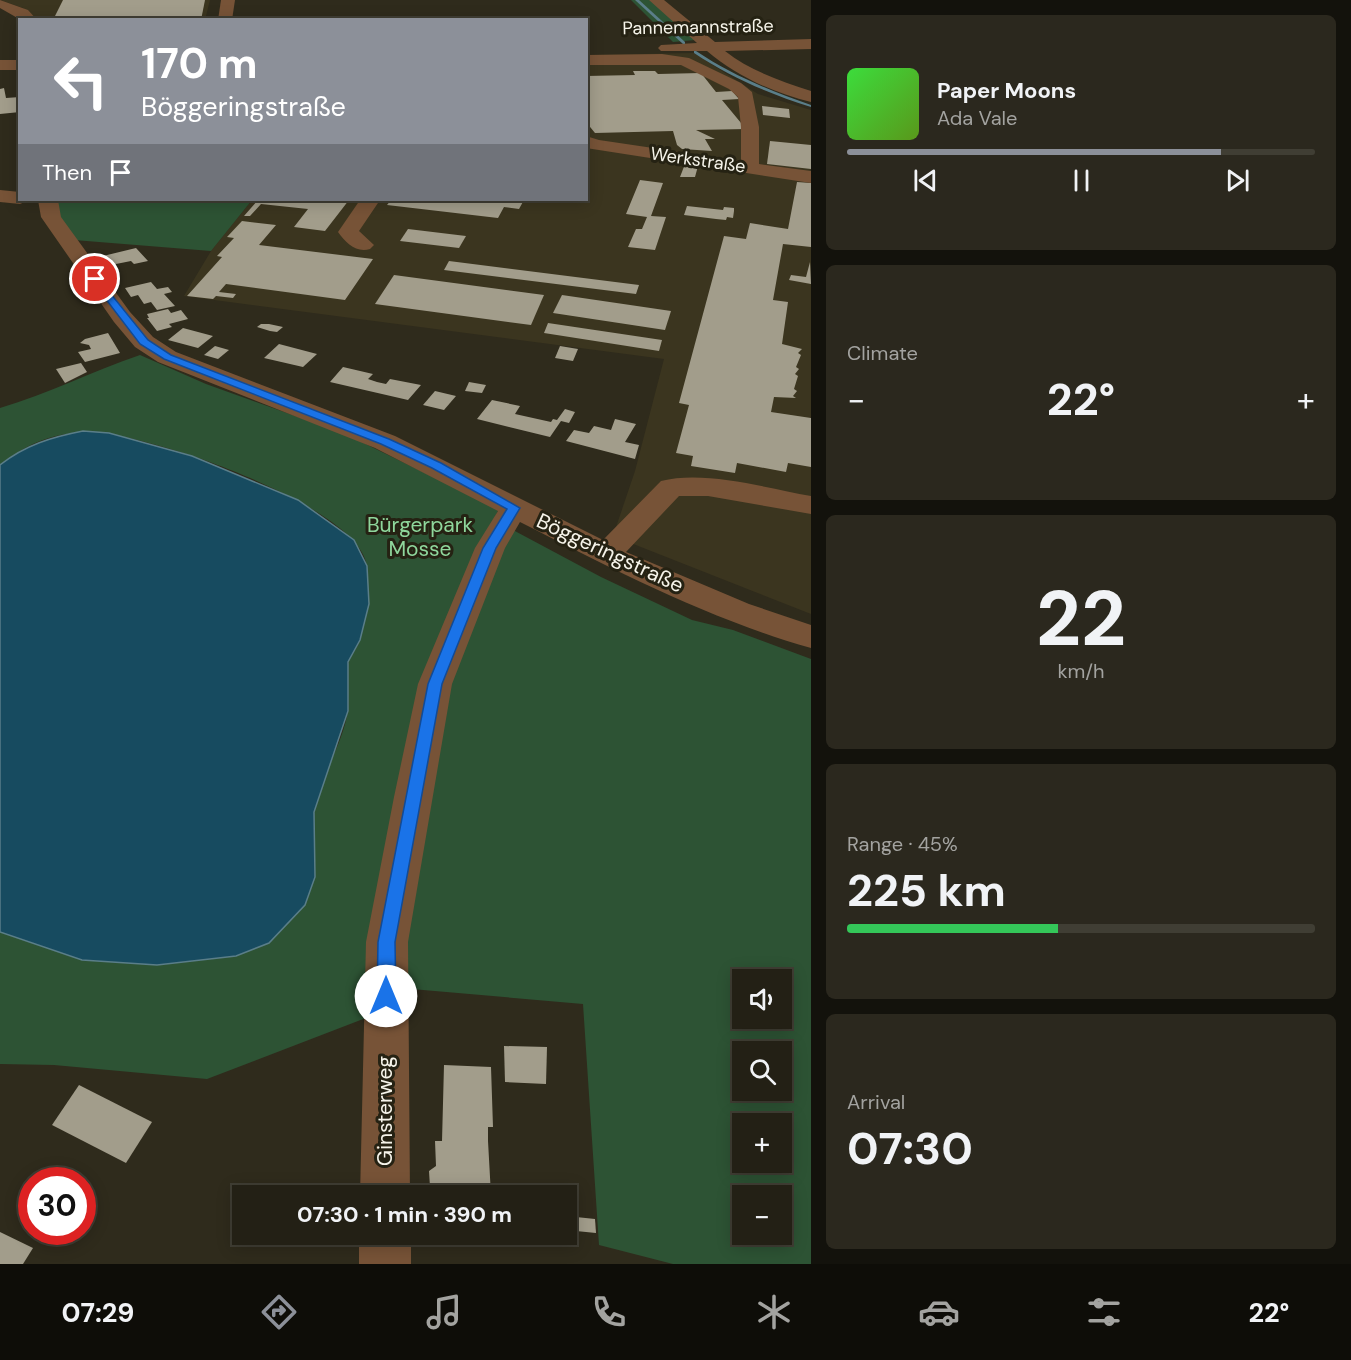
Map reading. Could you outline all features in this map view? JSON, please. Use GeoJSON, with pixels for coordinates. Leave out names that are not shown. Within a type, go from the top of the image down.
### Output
{"type":"FeatureCollection","features":[{"type":"Feature","properties":{"kind":"street"},"geometry":{"type":"LineString","coordinates":[[225,18],[228,0]]}},
{"type":"Feature","properties":{"kind":"street"},"geometry":{"type":"LineString","coordinates":[[656,0],[729,62],[763,80],[811,98]]}},
{"type":"Feature","properties":{"kind":"street"},"geometry":{"type":"LineString","coordinates":[[0,3],[23,13],[28,18]]}},
{"type":"Feature","properties":{"kind":"street","name":"Pannemannstraße"},"geometry":{"type":"LineString","coordinates":[[588,49],[811,44]]}},
{"type":"Feature","properties":{"kind":"street"},"geometry":{"type":"LineString","coordinates":[[588,60],[684,61],[735,86],[746,96],[751,166],[615,144],[600,139],[588,131]]}},
{"type":"Feature","properties":{"kind":"street"},"geometry":{"type":"LineString","coordinates":[[0,65],[18,65]]}},
{"type":"Feature","properties":{"kind":"street","name":"Werkstraße"},"geometry":{"type":"LineString","coordinates":[[588,142],[594,145],[751,166],[811,177]]}},
{"type":"Feature","properties":{"kind":"street"},"geometry":{"type":"LineString","coordinates":[[0,196],[18,198]]}},
{"type":"Feature","properties":{"kind":"street","name":"Böggeringstraße"},"geometry":{"type":"LineString","coordinates":[[48,201],[51,217],[122,317],[144,342],[167,357],[385,442],[607,554],[738,612],[811,637]]}},
{"type":"Feature","properties":{"kind":"street"},"geometry":{"type":"LineString","coordinates":[[363,245],[348,232],[369,201]]}},
{"type":"Feature","properties":{"kind":"street"},"geometry":{"type":"LineString","coordinates":[[607,554],[642,515],[671,488],[708,488],[811,505]]}},
{"type":"Feature","properties":{"kind":"street","name":"Ginsterweg"},"geometry":{"type":"LineString","coordinates":[[385,1185],[387,942],[413,797],[435,684],[490,548],[514,508]]}},
{"type":"Feature","properties":{"kind":"street"},"geometry":{"type":"LineString","coordinates":[[385,1245],[385,1264]]}},
{"type":"Feature","properties":{"kind":"shaded area"},"geometry":{"type":"Polygon","coordinates":[[[0,0],[210,0],[206,18],[35,18],[23,8],[0,0]]]}},
{"type":"Feature","properties":{"kind":"shaded area"},"geometry":{"type":"Polygon","coordinates":[[[694,53],[758,94],[811,110],[811,614],[613,536],[635,471],[664,359],[184,296],[211,251],[251,201],[588,201],[588,55],[694,53]]]}},
{"type":"Feature","properties":{"kind":"green space"},"geometry":{"type":"Polygon","coordinates":[[[631,0],[651,0],[695,40],[673,42],[631,0]]]}},
{"type":"Feature","properties":{"kind":"green space"},"geometry":{"type":"Polygon","coordinates":[[[57,201],[251,201],[211,251],[74,240],[55,210],[57,201]]]}},
{"type":"Feature","properties":{"kind":"green space","name":"Bürgerpark Mosse"},"geometry":{"type":"Polygon","coordinates":[[[140,355],[206,384],[343,433],[499,509],[481,544],[371,1016],[207,1079],[54,1065],[0,1064],[0,932],[82,960],[158,965],[236,956],[315,877],[314,813],[348,710],[348,664],[361,634],[367,567],[359,548],[342,530],[317,512],[227,468],[155,445],[109,434],[66,434],[45,439],[0,465],[0,408],[140,355]]]}},
{"type":"Feature","properties":{"kind":"green space"},"geometry":{"type":"Polygon","coordinates":[[[513,530],[601,577],[692,620],[733,630],[811,659],[811,1264],[673,1264],[599,1245],[583,1004],[400,988],[439,713],[487,578],[513,530]]]}},
{"type":"Feature","properties":{"kind":"water"},"geometry":{"type":"Polygon","coordinates":[[[83,431],[109,433],[192,456],[298,500],[354,540],[367,566],[369,604],[360,640],[348,662],[348,711],[314,812],[315,877],[305,905],[269,943],[236,956],[157,965],[82,960],[0,932],[0,465],[19,452],[39,443],[83,431]]]}},
{"type":"Feature","properties":{"kind":"building"},"geometry":{"type":"Polygon","coordinates":[[[63,0],[205,0],[201,18],[54,18],[63,0]]]}},
{"type":"Feature","properties":{"kind":"building"},"geometry":{"type":"Polygon","coordinates":[[[633,71],[655,71],[658,74],[701,73],[716,92],[732,91],[739,99],[722,100],[746,129],[696,130],[715,139],[705,139],[712,151],[682,149],[677,145],[673,131],[595,133],[588,124],[588,76],[635,75],[633,71]]]}},
{"type":"Feature","properties":{"kind":"building"},"geometry":{"type":"Polygon","coordinates":[[[4,88],[6,98],[18,97],[18,112],[0,114],[0,89],[4,88]]]}},
{"type":"Feature","properties":{"kind":"building"},"geometry":{"type":"Polygon","coordinates":[[[762,106],[789,109],[790,118],[763,115],[762,106]]]}},
{"type":"Feature","properties":{"kind":"building"},"geometry":{"type":"Polygon","coordinates":[[[770,141],[811,145],[811,169],[767,164],[770,141]]]}},
{"type":"Feature","properties":{"kind":"building"},"geometry":{"type":"Polygon","coordinates":[[[685,164],[698,166],[695,177],[680,177],[685,164]]]}},
{"type":"Feature","properties":{"kind":"building"},"geometry":{"type":"Polygon","coordinates":[[[640,180],[663,183],[651,216],[666,217],[655,250],[628,247],[636,229],[642,229],[647,217],[626,214],[640,180]]]}},
{"type":"Feature","properties":{"kind":"building"},"geometry":{"type":"Polygon","coordinates":[[[797,182],[811,183],[811,247],[783,244],[773,300],[788,302],[782,344],[802,349],[798,353],[801,355],[796,367],[799,369],[795,374],[798,376],[794,389],[797,391],[793,396],[796,398],[774,397],[771,412],[811,418],[811,467],[788,463],[786,472],[737,463],[735,473],[691,466],[693,456],[676,453],[689,405],[679,403],[724,236],[746,239],[750,223],[788,229],[797,182]]]}},
{"type":"Feature","properties":{"kind":"building"},"geometry":{"type":"Polygon","coordinates":[[[257,201],[348,201],[325,231],[294,227],[308,209],[261,204],[250,216],[244,216],[257,201]]]}},
{"type":"Feature","properties":{"kind":"building"},"geometry":{"type":"Polygon","coordinates":[[[390,201],[523,201],[519,209],[504,207],[498,218],[387,205],[390,201]]]}},
{"type":"Feature","properties":{"kind":"building"},"geometry":{"type":"Polygon","coordinates":[[[687,206],[723,210],[724,207],[734,208],[733,218],[727,217],[726,220],[684,215],[687,206]]]}},
{"type":"Feature","properties":{"kind":"building"},"geometry":{"type":"Polygon","coordinates":[[[242,221],[276,225],[259,245],[373,259],[345,300],[226,284],[219,292],[236,294],[233,298],[216,296],[213,299],[187,296],[222,257],[217,256],[234,238],[227,237],[242,221]]]}},
{"type":"Feature","properties":{"kind":"building"},"geometry":{"type":"Polygon","coordinates":[[[408,229],[466,236],[459,248],[400,241],[408,229]]]}},
{"type":"Feature","properties":{"kind":"building"},"geometry":{"type":"Polygon","coordinates":[[[136,248],[148,261],[134,264],[131,261],[111,265],[103,256],[136,248]]]}},
{"type":"Feature","properties":{"kind":"building"},"geometry":{"type":"Polygon","coordinates":[[[449,261],[639,285],[636,294],[444,270],[449,261]]]}},
{"type":"Feature","properties":{"kind":"building"},"geometry":{"type":"Polygon","coordinates":[[[810,262],[811,284],[789,280],[791,275],[806,277],[810,262]]]}},
{"type":"Feature","properties":{"kind":"building"},"geometry":{"type":"Polygon","coordinates":[[[394,275],[544,295],[531,325],[375,304],[394,275]]]}},
{"type":"Feature","properties":{"kind":"building"},"geometry":{"type":"Polygon","coordinates":[[[151,282],[157,289],[168,287],[172,292],[164,294],[175,306],[157,310],[151,302],[144,304],[138,295],[131,297],[125,288],[151,282]]]}},
{"type":"Feature","properties":{"kind":"building"},"geometry":{"type":"Polygon","coordinates":[[[562,295],[671,311],[665,330],[553,313],[562,295]]]}},
{"type":"Feature","properties":{"kind":"building"},"geometry":{"type":"Polygon","coordinates":[[[168,309],[171,313],[181,310],[188,319],[169,324],[172,327],[157,331],[147,318],[149,318],[147,314],[168,309]]]}},
{"type":"Feature","properties":{"kind":"building"},"geometry":{"type":"Polygon","coordinates":[[[548,323],[662,340],[659,351],[544,333],[548,323]]]}},
{"type":"Feature","properties":{"kind":"building"},"geometry":{"type":"Polygon","coordinates":[[[261,324],[283,327],[277,332],[257,327],[261,324]]]}},
{"type":"Feature","properties":{"kind":"building"},"geometry":{"type":"Polygon","coordinates":[[[183,328],[213,336],[198,348],[168,340],[183,328]]]}},
{"type":"Feature","properties":{"kind":"building"},"geometry":{"type":"Polygon","coordinates":[[[108,333],[120,353],[85,362],[78,352],[91,349],[89,345],[80,343],[85,339],[108,333]]]}},
{"type":"Feature","properties":{"kind":"building"},"geometry":{"type":"Polygon","coordinates":[[[279,344],[317,354],[303,367],[264,358],[279,344]]]}},
{"type":"Feature","properties":{"kind":"building"},"geometry":{"type":"Polygon","coordinates":[[[215,346],[229,350],[218,359],[204,355],[215,346]]]}},
{"type":"Feature","properties":{"kind":"building"},"geometry":{"type":"Polygon","coordinates":[[[560,346],[578,349],[573,361],[555,358],[560,346]]]}},
{"type":"Feature","properties":{"kind":"building"},"geometry":{"type":"Polygon","coordinates":[[[81,363],[87,372],[65,383],[56,369],[81,363]]]}},
{"type":"Feature","properties":{"kind":"building"},"geometry":{"type":"Polygon","coordinates":[[[343,367],[373,374],[368,379],[377,382],[386,384],[390,379],[421,385],[408,400],[330,382],[343,367]]]}},
{"type":"Feature","properties":{"kind":"building"},"geometry":{"type":"Polygon","coordinates":[[[469,382],[486,385],[482,393],[465,391],[469,382]]]}},
{"type":"Feature","properties":{"kind":"building"},"geometry":{"type":"Polygon","coordinates":[[[435,391],[456,396],[444,410],[423,405],[435,391]]]}},
{"type":"Feature","properties":{"kind":"building"},"geometry":{"type":"Polygon","coordinates":[[[492,400],[520,406],[515,414],[551,422],[553,419],[557,420],[565,409],[575,412],[569,423],[561,421],[550,437],[477,419],[492,400]]]}},
{"type":"Feature","properties":{"kind":"building"},"geometry":{"type":"Polygon","coordinates":[[[615,419],[636,424],[625,442],[639,445],[635,459],[566,441],[574,430],[589,433],[594,426],[611,430],[615,419]]]}},
{"type":"Feature","properties":{"kind":"building"},"geometry":{"type":"Polygon","coordinates":[[[504,1046],[547,1047],[546,1084],[505,1082],[504,1046]]]}},
{"type":"Feature","properties":{"kind":"building"},"geometry":{"type":"Polygon","coordinates":[[[444,1065],[491,1067],[493,1127],[488,1127],[490,1185],[430,1185],[429,1171],[436,1166],[435,1141],[442,1141],[444,1065]]]}},
{"type":"Feature","properties":{"kind":"building"},"geometry":{"type":"Polygon","coordinates":[[[79,1085],[152,1122],[126,1163],[52,1125],[79,1085]]]}},
{"type":"Feature","properties":{"kind":"building"},"geometry":{"type":"Polygon","coordinates":[[[577,1217],[595,1219],[596,1233],[577,1231],[577,1217]]]}},
{"type":"Feature","properties":{"kind":"building"},"geometry":{"type":"Polygon","coordinates":[[[0,1232],[18,1241],[18,1245],[33,1248],[23,1264],[0,1264],[0,1232]]]}},
{"type":"Feature","properties":{"kind":"waterway"},"geometry":{"type":"LineString","coordinates":[[637,0],[684,43]]}},
{"type":"Feature","properties":{"kind":"waterway"},"geometry":{"type":"LineString","coordinates":[[695,52],[751,84],[811,106]]}},
{"type":"Feature","properties":{"kind":"route"},"geometry":{"type":"LineString","coordinates":[[95,279],[122,317],[144,342],[167,357],[385,442],[436,466],[514,508],[490,548],[435,684],[387,942],[386,996]]}}]}
